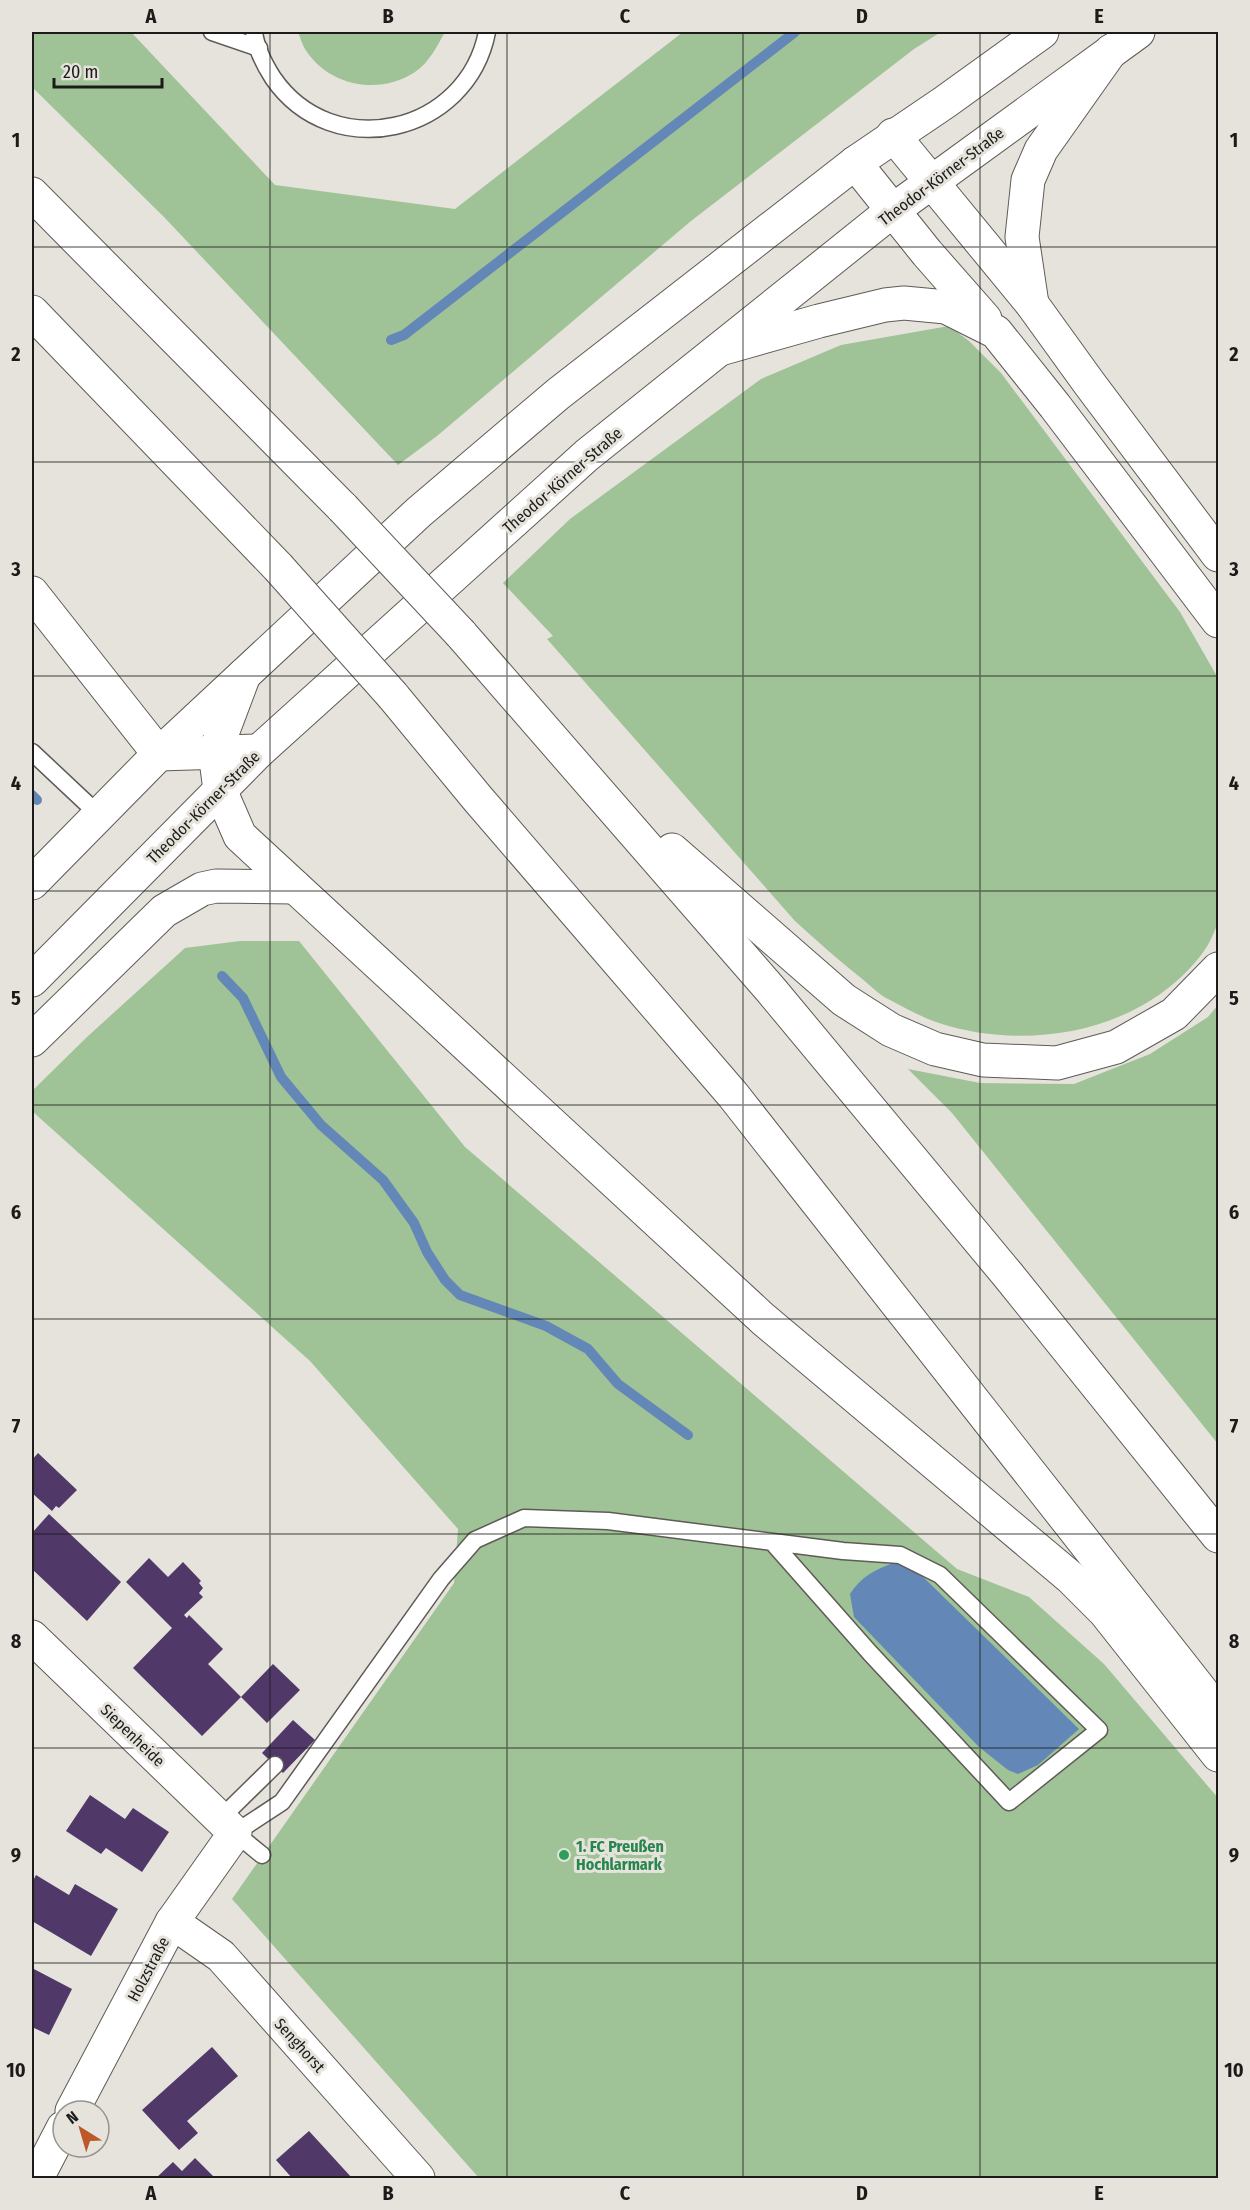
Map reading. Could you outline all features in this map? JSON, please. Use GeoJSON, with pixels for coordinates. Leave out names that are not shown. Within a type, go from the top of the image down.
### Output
{"type":"FeatureCollection","features":[{"type":"Feature","properties":{"kind":"main road"},"geometry":{"type":"LineString","coordinates":[[32,883],[159,754],[419,512],[558,394],[855,163],[1042,32]]}},
{"type":"Feature","properties":{"kind":"main road","name":"Theodor-Körner-Straße"},"geometry":{"type":"LineString","coordinates":[[32,981],[259,751],[587,455],[892,211],[1138,32]]}},
{"type":"Feature","properties":{"kind":"main road"},"geometry":{"type":"LineString","coordinates":[[1032,304],[1022,237],[1028,180],[1041,150],[1111,51]]}},
{"type":"Feature","properties":{"kind":"main road"},"geometry":{"type":"LineString","coordinates":[[893,135],[1032,304],[1218,555]]}},
{"type":"Feature","properties":{"kind":"main road"},"geometry":{"type":"LineString","coordinates":[[855,163],[892,211],[996,332],[1055,406],[1218,621]]}},
{"type":"Feature","properties":{"kind":"main road"},"geometry":{"type":"LineString","coordinates":[[32,194],[343,508],[461,634],[779,999],[1008,1275],[1218,1536]]}},
{"type":"Feature","properties":{"kind":"main road"},"geometry":{"type":"LineString","coordinates":[[720,349],[819,321],[885,305],[904,303],[946,307],[996,332]]}},
{"type":"Feature","properties":{"kind":"main road"},"geometry":{"type":"LineString","coordinates":[[32,312],[278,567],[393,696],[478,799],[733,1095],[1218,1712]]}},
{"type":"Feature","properties":{"kind":"main road"},"geometry":{"type":"LineString","coordinates":[[32,593],[159,754]]}},
{"type":"Feature","properties":{"kind":"main road"},"geometry":{"type":"LineString","coordinates":[[244,675],[215,752],[220,790],[240,836],[764,1319],[1070,1577],[1105,1612],[1218,1755]]}},
{"type":"Feature","properties":{"kind":"main road"},"geometry":{"type":"LineString","coordinates":[[159,754],[259,751]]}},
{"type":"Feature","properties":{"kind":"main road"},"geometry":{"type":"LineString","coordinates":[[579,768],[844,1000],[891,1030],[935,1049],[983,1060],[1057,1063],[1116,1047],[1174,1014],[1218,969]]}},
{"type":"Feature","properties":{"kind":"main road"},"geometry":{"type":"LineString","coordinates":[[32,1040],[164,911],[202,889],[216,886],[295,887]]}},
{"type":"Feature","properties":{"kind":"main road","name":"Siepenheide"},"geometry":{"type":"LineString","coordinates":[[32,1637],[228,1826]]}},
{"type":"Feature","properties":{"kind":"main road","name":"Holzstraße"},"geometry":{"type":"LineString","coordinates":[[78,2099],[172,1922],[228,1826]]}},
{"type":"Feature","properties":{"kind":"main road","name":"Senghorst"},"geometry":{"type":"LineString","coordinates":[[172,1922],[221,1956],[418,2178]]}},
{"type":"Feature","properties":{"kind":"main road"},"geometry":{"type":"LineString","coordinates":[[36,2178],[51,2150]]}},
{"type":"Feature","properties":{"kind":"lane"},"geometry":{"type":"LineString","coordinates":[[212,32],[259,48]]}},
{"type":"Feature","properties":{"kind":"lane"},"geometry":{"type":"LineString","coordinates":[[254,32],[264,64],[281,90],[305,110],[333,124],[364,129],[394,127],[424,117],[450,99],[470,75],[484,48],[487,32]]}},
{"type":"Feature","properties":{"kind":"lane"},"geometry":{"type":"LineString","coordinates":[[32,752],[98,814]]}},
{"type":"Feature","properties":{"kind":"lane"},"geometry":{"type":"LineString","coordinates":[[228,1826],[282,1802],[441,1579],[475,1540],[524,1518],[608,1521],[843,1551],[900,1555],[940,1575],[1099,1730],[1009,1802],[870,1653],[772,1542]]}},
{"type":"Feature","properties":{"kind":"lane"},"geometry":{"type":"LineString","coordinates":[[228,1826],[275,1765]]}},
{"type":"Feature","properties":{"kind":"lane"},"geometry":{"type":"LineString","coordinates":[[228,1826],[262,1855]]}},
{"type":"Feature","properties":{"kind":"green space"},"geometry":{"type":"Polygon","coordinates":[[[32,32],[131,32],[275,185],[455,209],[683,32],[941,32],[914,49],[691,221],[437,436],[398,465],[164,217],[32,87],[32,32]]]}},
{"type":"Feature","properties":{"kind":"green space"},"geometry":{"type":"Polygon","coordinates":[[[298,32],[445,32],[429,59],[415,72],[386,84],[370,85],[340,79],[327,72],[305,49],[298,32]]]}},
{"type":"Feature","properties":{"kind":"green space"},"geometry":{"type":"Polygon","coordinates":[[[949,326],[969,341],[1001,373],[1180,612],[1218,678],[1218,923],[1212,937],[1204,951],[1180,978],[1151,1000],[1119,1017],[1084,1028],[1048,1034],[1011,1036],[974,1032],[927,1018],[886,998],[875,990],[795,921],[547,639],[553,636],[503,583],[570,519],[761,379],[841,345],[949,326]]]}},
{"type":"Feature","properties":{"kind":"green space"},"geometry":{"type":"Polygon","coordinates":[[[240,941],[299,941],[465,1147],[957,1569],[1029,1597],[1104,1664],[1218,1798],[1218,2178],[479,2178],[232,1899],[454,1583],[458,1529],[310,1361],[32,1111],[32,1091],[87,1037],[185,948],[240,941]]]}},
{"type":"Feature","properties":{"kind":"green space"},"geometry":{"type":"Polygon","coordinates":[[[1218,1005],[1218,1444],[952,1113],[908,1069],[980,1083],[1074,1084],[1150,1054],[1208,1017],[1218,1005]]]}},
{"type":"Feature","properties":{"kind":"water"},"geometry":{"type":"Polygon","coordinates":[[[893,1563],[906,1565],[918,1572],[1079,1729],[1038,1765],[1018,1774],[1008,1770],[979,1747],[854,1617],[850,1594],[854,1588],[868,1575],[893,1563]]]}},
{"type":"Feature","properties":{"kind":"building"},"geometry":{"type":"Polygon","coordinates":[[[38,1453],[77,1490],[59,1508],[56,1506],[52,1511],[32,1493],[32,1460],[38,1453]]]}},
{"type":"Feature","properties":{"kind":"building"},"geometry":{"type":"Polygon","coordinates":[[[49,1514],[121,1582],[87,1621],[32,1569],[32,1533],[49,1514]]]}},
{"type":"Feature","properties":{"kind":"building"},"geometry":{"type":"Polygon","coordinates":[[[149,1558],[168,1577],[183,1562],[201,1581],[199,1583],[203,1588],[199,1593],[203,1597],[184,1615],[187,1618],[189,1615],[223,1649],[208,1664],[241,1697],[202,1736],[133,1668],[172,1628],[126,1582],[149,1558]]]}},
{"type":"Feature","properties":{"kind":"building"},"geometry":{"type":"Polygon","coordinates":[[[273,1664],[300,1690],[267,1723],[241,1697],[273,1664]]]}},
{"type":"Feature","properties":{"kind":"building"},"geometry":{"type":"Polygon","coordinates":[[[293,1720],[315,1740],[283,1773],[262,1753],[293,1720]]]}},
{"type":"Feature","properties":{"kind":"building"},"geometry":{"type":"Polygon","coordinates":[[[90,1795],[125,1819],[133,1808],[169,1832],[142,1872],[106,1848],[101,1854],[66,1831],[90,1795]]]}},
{"type":"Feature","properties":{"kind":"building"},"geometry":{"type":"Polygon","coordinates":[[[36,1875],[69,1895],[75,1884],[118,1909],[91,1956],[32,1921],[32,1883],[36,1875]]]}},
{"type":"Feature","properties":{"kind":"building"},"geometry":{"type":"Polygon","coordinates":[[[32,1968],[72,1989],[49,2035],[32,2027],[32,1968]]]}},
{"type":"Feature","properties":{"kind":"building"},"geometry":{"type":"Polygon","coordinates":[[[212,2047],[238,2076],[187,2121],[198,2133],[179,2150],[142,2110],[212,2047]]]}},
{"type":"Feature","properties":{"kind":"building"},"geometry":{"type":"Polygon","coordinates":[[[309,2131],[352,2178],[292,2178],[276,2160],[309,2131]]]}},
{"type":"Feature","properties":{"kind":"building"},"geometry":{"type":"Polygon","coordinates":[[[195,2158],[215,2178],[156,2178],[173,2162],[182,2171],[195,2158]]]}},
{"type":"Feature","properties":{"kind":"waterway"},"geometry":{"type":"LineString","coordinates":[[391,340],[404,335],[795,32]]}},
{"type":"Feature","properties":{"kind":"waterway"},"geometry":{"type":"LineString","coordinates":[[32,795],[37,800]]}},
{"type":"Feature","properties":{"kind":"waterway"},"geometry":{"type":"LineString","coordinates":[[222,976],[243,998],[281,1077],[321,1125],[383,1180],[414,1223],[427,1252],[445,1280],[460,1295],[546,1326],[588,1349],[618,1384],[688,1435]]}},
{"type":"Feature","properties":{"kind":"place","name":"1. FC Preußen Hochlarmark"},"geometry":{"type":"Point","coordinates":[564,1855]}}]}
